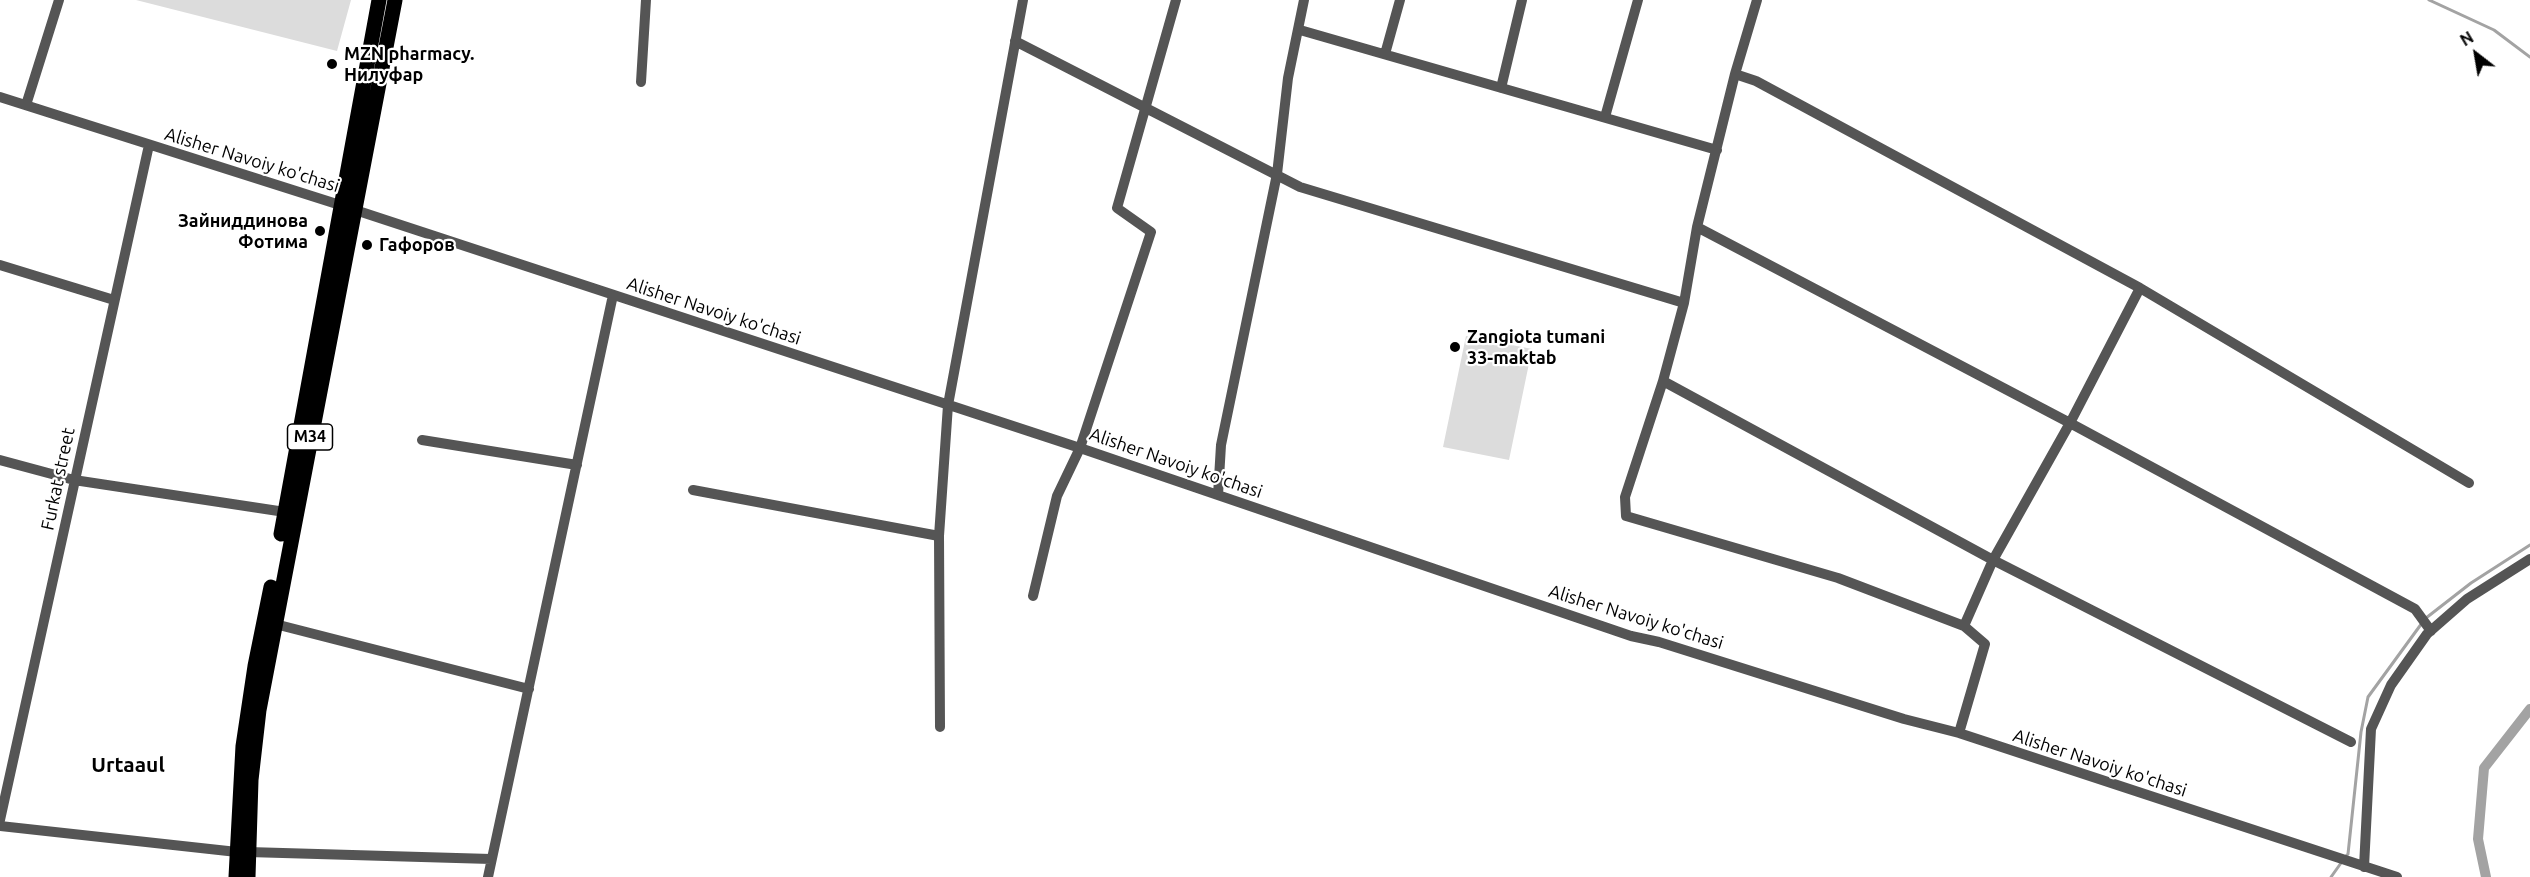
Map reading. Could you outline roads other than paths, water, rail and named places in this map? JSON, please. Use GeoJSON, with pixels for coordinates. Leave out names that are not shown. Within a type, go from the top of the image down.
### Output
{"type":"FeatureCollection","features":[{"type":"Feature","properties":{"kind":"main road","name":"M34"},"geometry":{"type":"LineString","coordinates":[[236,877],[242,852],[254,745],[347,208],[379,0]]}},
{"type":"Feature","properties":{"kind":"main road","name":"M34"},"geometry":{"type":"LineString","coordinates":[[248,877],[242,852],[240,779],[247,710],[347,208],[395,0]]}},
{"type":"Feature","properties":{"kind":"street"},"geometry":{"type":"LineString","coordinates":[[26,105],[59,0]]}},
{"type":"Feature","properties":{"kind":"street"},"geometry":{"type":"LineString","coordinates":[[641,82],[646,0]]}},
{"type":"Feature","properties":{"kind":"street"},"geometry":{"type":"LineString","coordinates":[[940,727],[939,536],[948,405],[1023,0]]}},
{"type":"Feature","properties":{"kind":"street"},"geometry":{"type":"LineString","coordinates":[[1033,596],[1057,496],[1080,448],[1151,232],[1117,208],[1176,0]]}},
{"type":"Feature","properties":{"kind":"street"},"geometry":{"type":"LineString","coordinates":[[1218,495],[1221,445],[1277,174],[1288,78],[1300,30],[1304,0]]}},
{"type":"Feature","properties":{"kind":"street"},"geometry":{"type":"LineString","coordinates":[[1385,54],[1401,0]]}},
{"type":"Feature","properties":{"kind":"street"},"geometry":{"type":"LineString","coordinates":[[1501,88],[1522,0]]}},
{"type":"Feature","properties":{"kind":"street"},"geometry":{"type":"LineString","coordinates":[[1605,117],[1638,0]]}},
{"type":"Feature","properties":{"kind":"street"},"geometry":{"type":"LineString","coordinates":[[1757,0],[1735,75],[1697,227],[1684,303],[1663,381],[1625,497],[1626,516],[1838,578],[1964,626],[1985,644],[1959,733]]}},
{"type":"Feature","properties":{"kind":"street"},"geometry":{"type":"LineString","coordinates":[[1300,30],[1717,150]]}},
{"type":"Feature","properties":{"kind":"street"},"geometry":{"type":"LineString","coordinates":[[1015,41],[1146,106],[1300,187],[1684,303]]}},
{"type":"Feature","properties":{"kind":"street"},"geometry":{"type":"LineString","coordinates":[[1735,75],[1756,81],[2140,288],[2469,483]]}},
{"type":"Feature","properties":{"kind":"street","name":"Alisher Navoiy ko'chasi"},"geometry":{"type":"LineString","coordinates":[[0,97],[1080,448],[1631,636],[1659,642],[1904,719],[1959,733],[2397,877]]}},
{"type":"Feature","properties":{"kind":"street","name":"Furkat street"},"geometry":{"type":"LineString","coordinates":[[0,820],[149,145]]}},
{"type":"Feature","properties":{"kind":"street"},"geometry":{"type":"LineString","coordinates":[[1697,227],[2070,423],[2415,609],[2431,631]]}},
{"type":"Feature","properties":{"kind":"street"},"geometry":{"type":"LineString","coordinates":[[0,264],[114,300]]}},
{"type":"Feature","properties":{"kind":"street"},"geometry":{"type":"LineString","coordinates":[[1964,626],[1993,560],[2070,423],[2140,288]]}},
{"type":"Feature","properties":{"kind":"street"},"geometry":{"type":"LineString","coordinates":[[488,877],[613,295]]}},
{"type":"Feature","properties":{"kind":"street"},"geometry":{"type":"LineString","coordinates":[[1663,381],[1993,560],[2351,742]]}},
{"type":"Feature","properties":{"kind":"street"},"geometry":{"type":"LineString","coordinates":[[422,440],[577,465]]}},
{"type":"Feature","properties":{"kind":"street"},"geometry":{"type":"LineString","coordinates":[[0,460],[74,480],[285,512]]}},
{"type":"Feature","properties":{"kind":"street"},"geometry":{"type":"LineString","coordinates":[[693,490],[939,536]]}},
{"type":"Feature","properties":{"kind":"street"},"geometry":{"type":"LineString","coordinates":[[2364,867],[2371,729],[2391,685],[2431,631],[2467,599],[2530,559]]}},
{"type":"Feature","properties":{"kind":"street"},"geometry":{"type":"LineString","coordinates":[[275,624],[529,689]]}},
{"type":"Feature","properties":{"kind":"street"},"geometry":{"type":"LineString","coordinates":[[0,826],[242,852],[492,859]]}},
{"type":"Feature","properties":{"kind":"waterway"},"geometry":{"type":"LineString","coordinates":[[2429,0],[2494,30],[2530,57]]}},
{"type":"Feature","properties":{"kind":"waterway"},"geometry":{"type":"LineString","coordinates":[[2426,618],[2471,583],[2530,545]]}},
{"type":"Feature","properties":{"kind":"waterway"},"geometry":{"type":"LineString","coordinates":[[2345,857],[2348,854],[2361,732],[2368,697],[2422,623]]}},
{"type":"Feature","properties":{"kind":"waterway"},"geometry":{"type":"LineString","coordinates":[[2486,877],[2478,839],[2484,768],[2530,709]]}},
{"type":"Feature","properties":{"kind":"waterway"},"geometry":{"type":"LineString","coordinates":[[2331,877],[2341,863]]}},
{"type":"Feature","properties":{"kind":"place","name":"MZN pharmacy. Нилуфар"},"geometry":{"type":"Point","coordinates":[332,64]}},
{"type":"Feature","properties":{"kind":"place","name":"Зайниддинова Фотима"},"geometry":{"type":"Point","coordinates":[320,231]}},
{"type":"Feature","properties":{"kind":"place","name":"Гафоров"},"geometry":{"type":"Point","coordinates":[367,245]}},
{"type":"Feature","properties":{"kind":"place","name":"Zangiota tumani 33-maktab"},"geometry":{"type":"Point","coordinates":[1455,347]}},
{"type":"Feature","properties":{"kind":"district","name":"Urtaaul"},"geometry":{"type":"Point","coordinates":[128,765]}}]}
